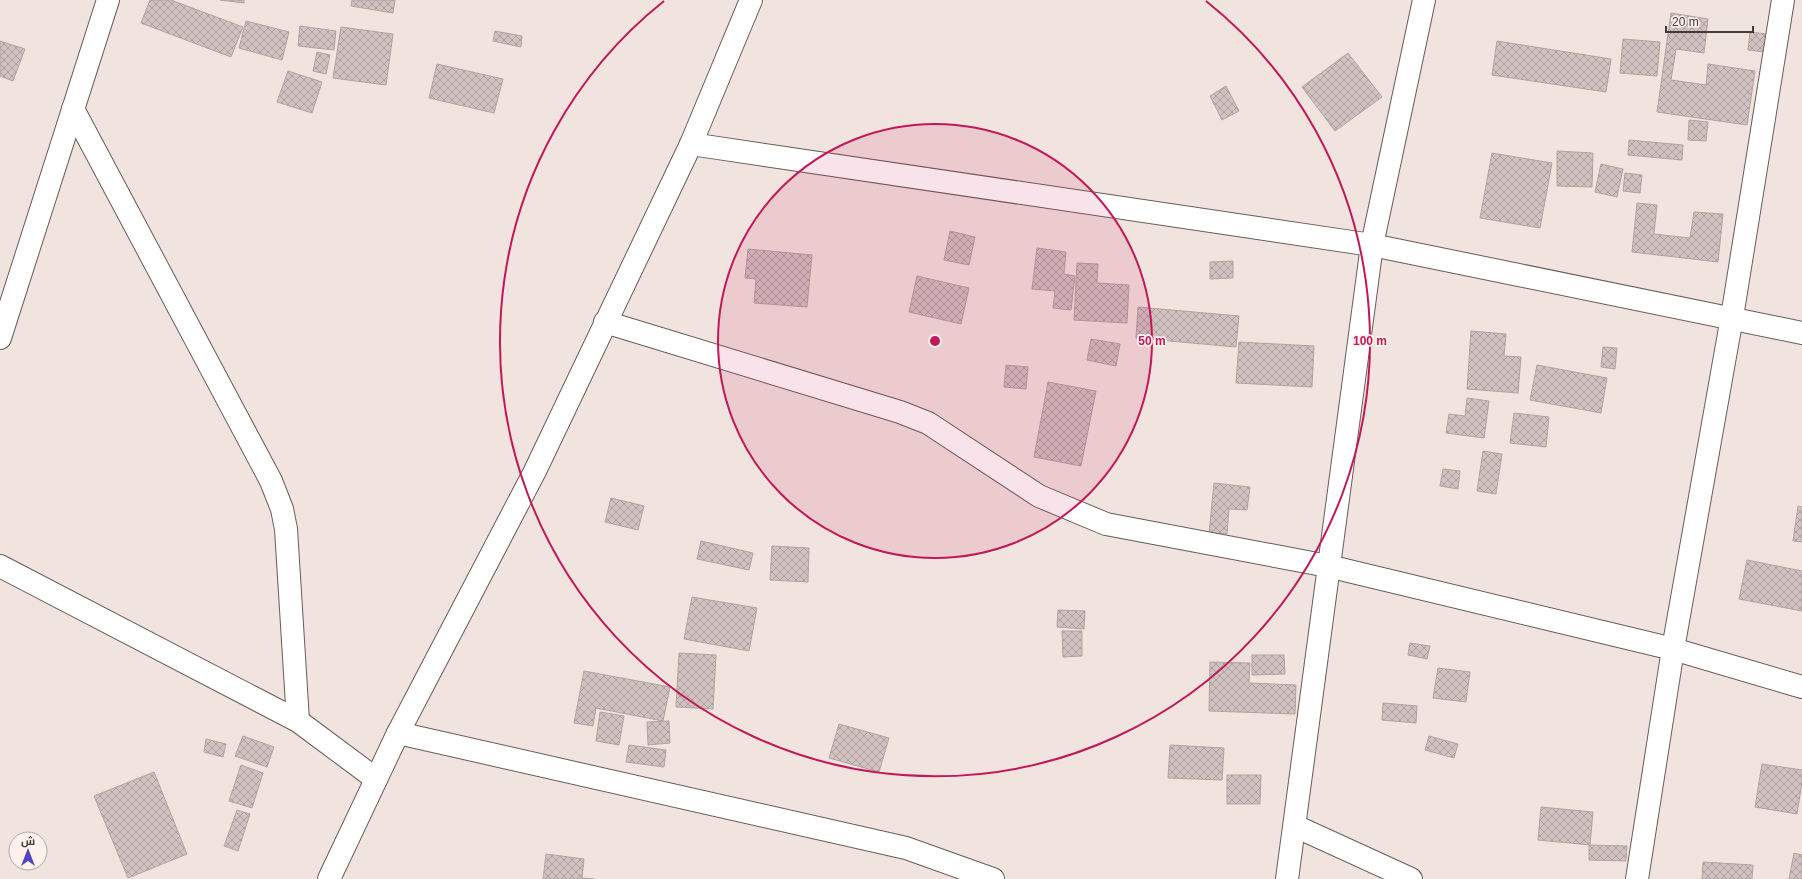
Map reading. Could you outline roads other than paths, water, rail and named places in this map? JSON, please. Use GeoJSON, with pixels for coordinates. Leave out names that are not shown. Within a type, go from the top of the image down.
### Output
{"type":"FeatureCollection","features":[{"type":"Feature","properties":{"kind":"street"},"geometry":{"type":"LineString","coordinates":[[0,338],[108,0]]}},
{"type":"Feature","properties":{"kind":"street"},"geometry":{"type":"LineString","coordinates":[[329,879],[398,733],[535,471],[691,144],[751,0]]}},
{"type":"Feature","properties":{"kind":"street"},"geometry":{"type":"LineString","coordinates":[[1286,879],[1295,826],[1328,566],[1372,245],[1424,0]]}},
{"type":"Feature","properties":{"kind":"street"},"geometry":{"type":"LineString","coordinates":[[1637,879],[1673,649],[1732,317],[1783,0]]}},
{"type":"Feature","properties":{"kind":"street"},"geometry":{"type":"LineString","coordinates":[[72,109],[271,481],[282,509],[286,529],[298,721]]}},
{"type":"Feature","properties":{"kind":"street"},"geometry":{"type":"LineString","coordinates":[[691,144],[1372,245],[1732,317],[1802,333]]}},
{"type":"Feature","properties":{"kind":"street"},"geometry":{"type":"LineString","coordinates":[[605,322],[900,412],[928,423],[1039,496],[1106,524],[1328,566],[1673,649],[1802,687]]}},
{"type":"Feature","properties":{"kind":"street"},"geometry":{"type":"LineString","coordinates":[[0,566],[298,721],[376,779]]}},
{"type":"Feature","properties":{"kind":"street"},"geometry":{"type":"LineString","coordinates":[[398,733],[906,848],[993,879]]}},
{"type":"Feature","properties":{"kind":"street"},"geometry":{"type":"LineString","coordinates":[[1295,826],[1411,879]]}}]}
